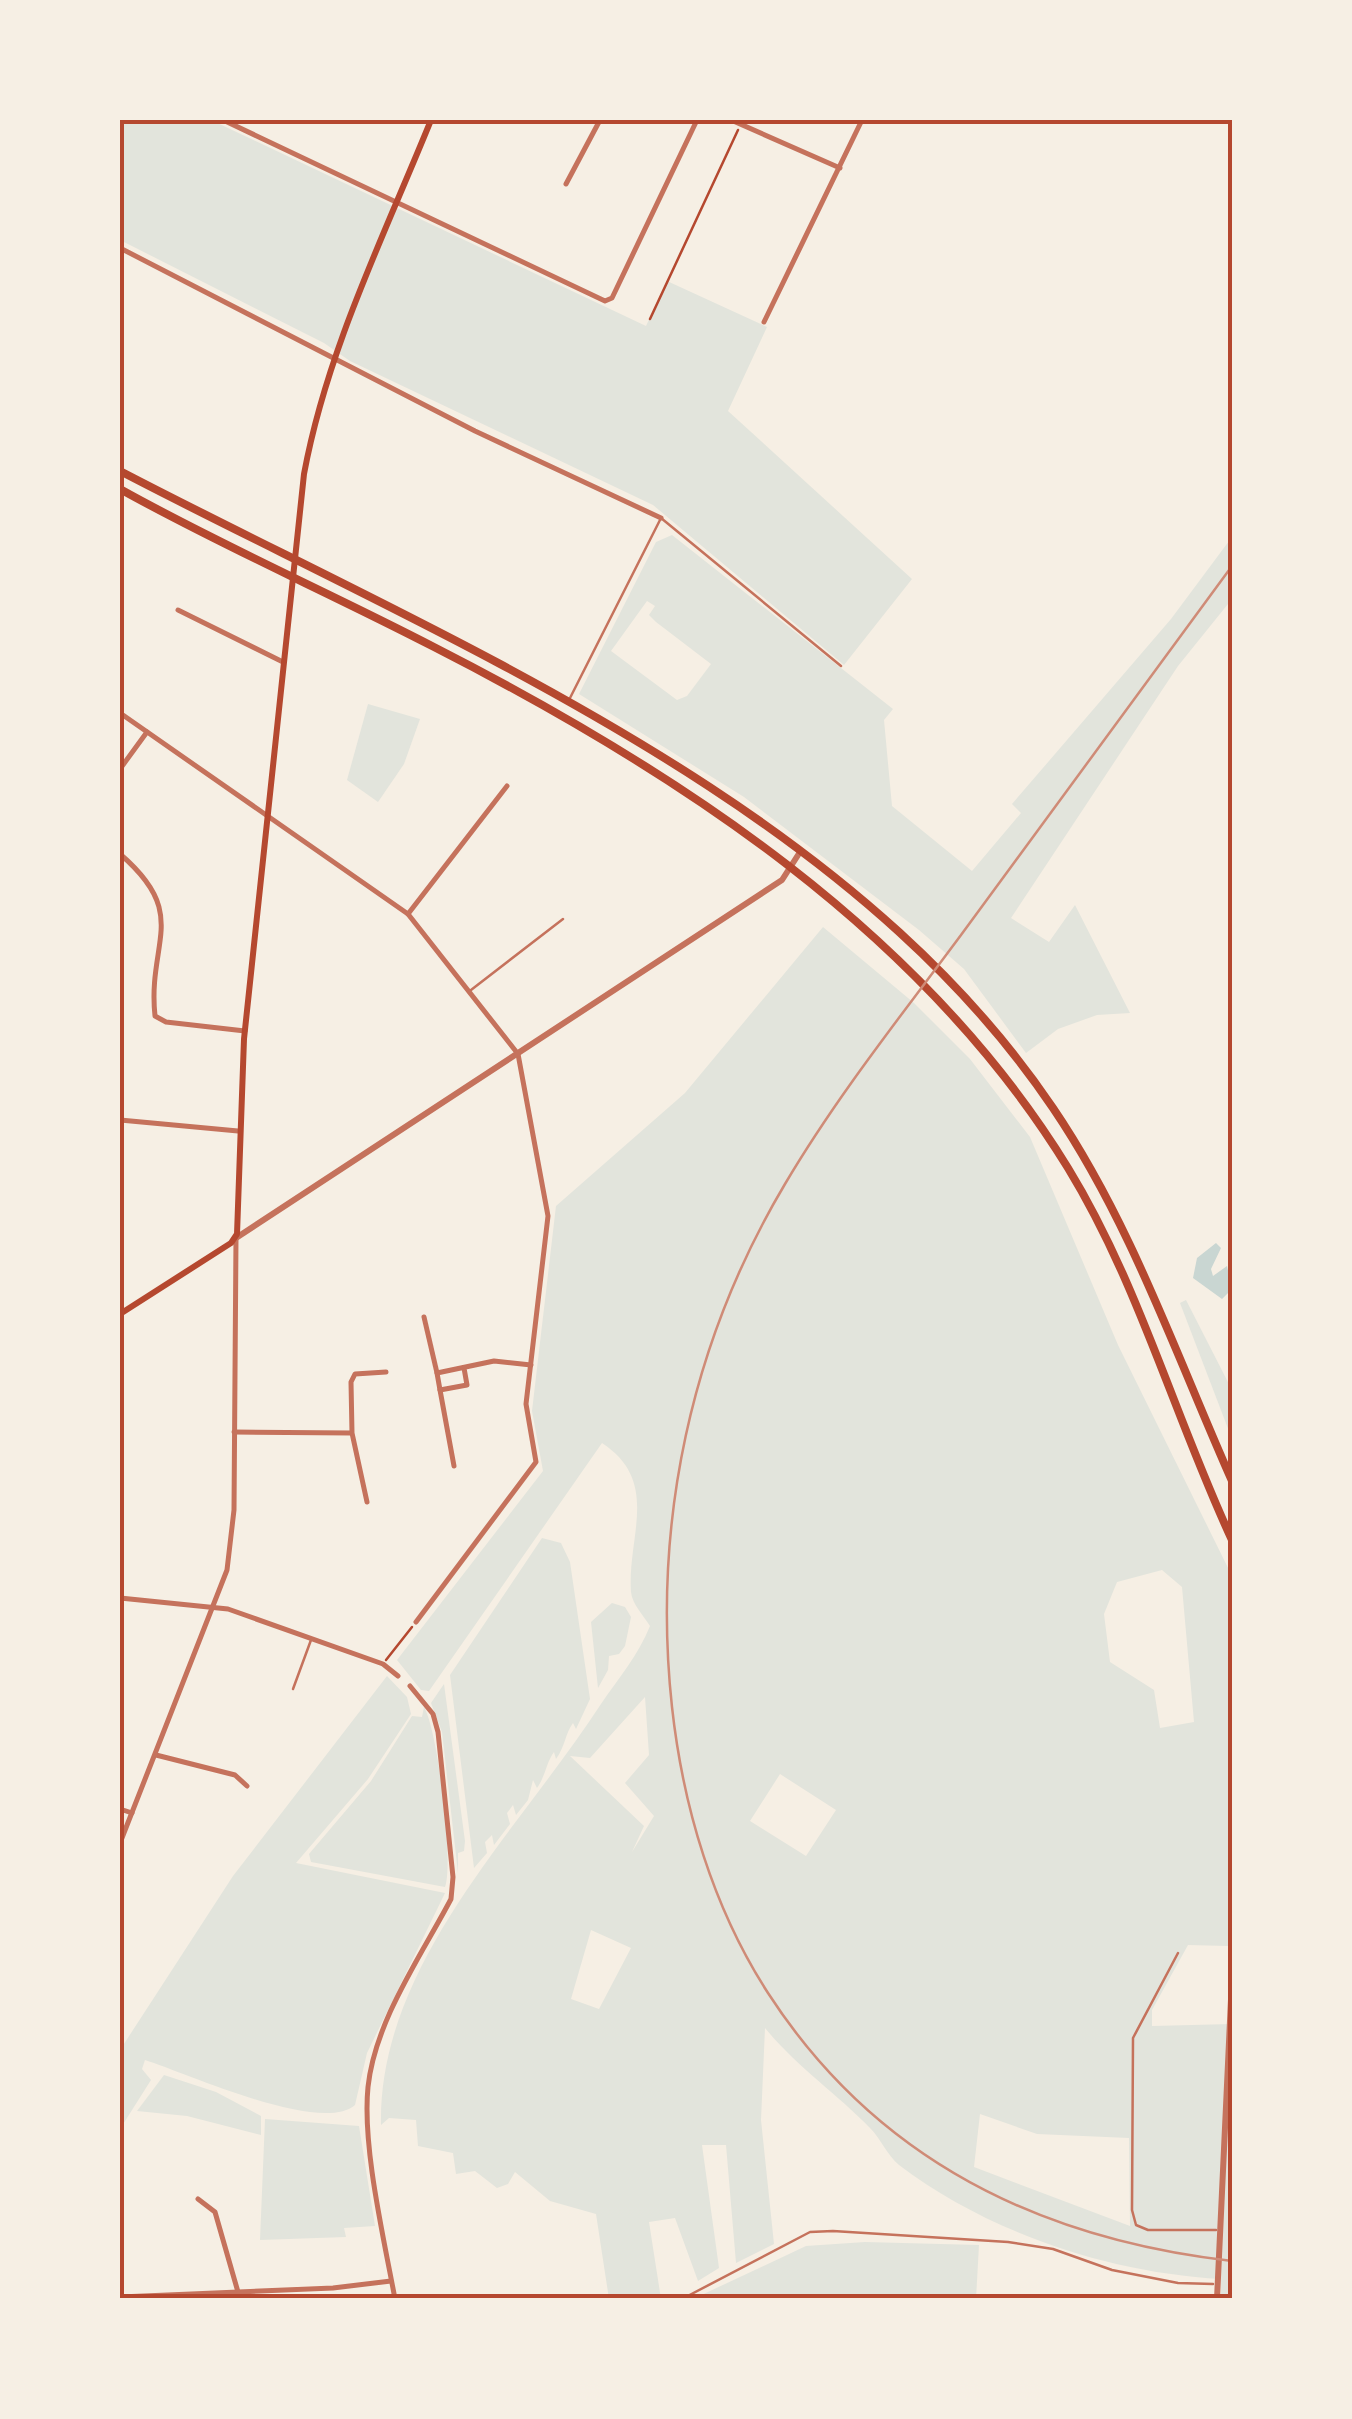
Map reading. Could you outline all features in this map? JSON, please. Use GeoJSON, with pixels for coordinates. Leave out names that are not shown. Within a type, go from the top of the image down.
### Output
{"type":"FeatureCollection","features":[{"type":"Feature","properties":{"kind":"main road"},"geometry":{"type":"LineString","coordinates":[[120,1314],[236,1238],[245,1031],[291,574],[314,422],[334,359],[430,120]]}},
{"type":"Feature","properties":{"kind":"main road"},"geometry":{"type":"LineString","coordinates":[[120,471],[294,558],[567,704],[698,782],[800,852],[916,946],[963,992],[1052,1106],[1104,1190],[1232,1481]]}},
{"type":"Feature","properties":{"kind":"main road"},"geometry":{"type":"LineString","coordinates":[[120,489],[291,574],[580,728],[691,796],[790,869],[892,953],[952,1012],[1019,1092],[1086,1200],[1155,1350],[1232,1540]]}},
{"type":"Feature","properties":{"kind":"street"},"geometry":{"type":"LineString","coordinates":[[223,120],[605,301],[612,298],[697,120]]}},
{"type":"Feature","properties":{"kind":"street"},"geometry":{"type":"LineString","coordinates":[[566,184],[600,120]]}},
{"type":"Feature","properties":{"kind":"street"},"geometry":{"type":"LineString","coordinates":[[731,120],[840,168]]}},
{"type":"Feature","properties":{"kind":"street"},"geometry":{"type":"LineString","coordinates":[[764,322],[862,120]]}},
{"type":"Feature","properties":{"kind":"street"},"geometry":{"type":"LineString","coordinates":[[120,248],[334,359],[660,518]]}},
{"type":"Feature","properties":{"kind":"street"},"geometry":{"type":"LineString","coordinates":[[178,610],[283,662]]}},
{"type":"Feature","properties":{"kind":"street"},"geometry":{"type":"LineString","coordinates":[[120,713],[408,914],[518,1054],[548,1216],[526,1404],[536,1462],[416,1622]]}},
{"type":"Feature","properties":{"kind":"street"},"geometry":{"type":"LineString","coordinates":[[120,769],[148,732]]}},
{"type":"Feature","properties":{"kind":"street"},"geometry":{"type":"LineString","coordinates":[[408,914],[507,786]]}},
{"type":"Feature","properties":{"kind":"street"},"geometry":{"type":"LineString","coordinates":[[120,1843],[216,1606],[232,1538],[236,1238],[782,880],[800,852]]}},
{"type":"Feature","properties":{"kind":"street"},"geometry":{"type":"LineString","coordinates":[[120,854],[146,876],[159,898],[162,931],[155,1016],[166,1022],[245,1031]]}},
{"type":"Feature","properties":{"kind":"street"},"geometry":{"type":"LineString","coordinates":[[120,1120],[238,1131]]}},
{"type":"Feature","properties":{"kind":"street"},"geometry":{"type":"LineString","coordinates":[[424,1317],[454,1466]]}},
{"type":"Feature","properties":{"kind":"street"},"geometry":{"type":"LineString","coordinates":[[437,1373],[494,1361],[531,1365]]}},
{"type":"Feature","properties":{"kind":"street"},"geometry":{"type":"LineString","coordinates":[[440,1390],[467,1385],[464,1368]]}},
{"type":"Feature","properties":{"kind":"street"},"geometry":{"type":"LineString","coordinates":[[367,1502],[352,1433],[355,1374],[386,1372]]}},
{"type":"Feature","properties":{"kind":"street"},"geometry":{"type":"LineString","coordinates":[[234,1432],[352,1433]]}},
{"type":"Feature","properties":{"kind":"street"},"geometry":{"type":"LineString","coordinates":[[120,1598],[216,1606],[382,1664],[398,1676]]}},
{"type":"Feature","properties":{"kind":"street"},"geometry":{"type":"LineString","coordinates":[[394,2299],[367,2117],[368,2085],[378,2046],[451,1899],[453,1877],[436,1721],[410,1686]]}},
{"type":"Feature","properties":{"kind":"street"},"geometry":{"type":"LineString","coordinates":[[156,1756],[235,1775],[247,1786]]}},
{"type":"Feature","properties":{"kind":"street"},"geometry":{"type":"LineString","coordinates":[[120,1809],[132,1813]]}},
{"type":"Feature","properties":{"kind":"street"},"geometry":{"type":"LineString","coordinates":[[1217,2299],[1232,1978]]}},
{"type":"Feature","properties":{"kind":"street"},"geometry":{"type":"LineString","coordinates":[[198,2199],[215,2212],[238,2292]]}},
{"type":"Feature","properties":{"kind":"street"},"geometry":{"type":"LineString","coordinates":[[120,2296],[392,2280]]}},
{"type":"Feature","properties":{"kind":"lane"},"geometry":{"type":"LineString","coordinates":[[567,704],[660,518],[841,666]]}},
{"type":"Feature","properties":{"kind":"lane"},"geometry":{"type":"LineString","coordinates":[[470,991],[564,920]]}},
{"type":"Feature","properties":{"kind":"lane"},"geometry":{"type":"LineString","coordinates":[[293,1688],[312,1638]]}},
{"type":"Feature","properties":{"kind":"lane"},"geometry":{"type":"LineString","coordinates":[[1178,1952],[1133,2038],[1132,2210],[1136,2224],[1148,2230],[1232,2232]]}},
{"type":"Feature","properties":{"kind":"lane"},"geometry":{"type":"LineString","coordinates":[[682,2299],[810,2232],[833,2231],[1008,2242],[1053,2249],[1112,2270],[1178,2282],[1219,2284]]}},
{"type":"Feature","properties":{"kind":"path"},"geometry":{"type":"LineString","coordinates":[[650,319],[741,124]]}},
{"type":"Feature","properties":{"kind":"path"},"geometry":{"type":"LineString","coordinates":[[382,1664],[416,1622]]}},
{"type":"Feature","properties":{"kind":"shaded area"},"geometry":{"type":"Polygon","coordinates":[[[120,120],[211,120],[646,326],[667,281],[767,327],[728,411],[912,579],[844,665],[653,505],[350,361],[324,343],[120,240],[120,120]]]}},
{"type":"Feature","properties":{"kind":"shaded area"},"geometry":{"type":"Polygon","coordinates":[[[672,535],[893,709],[884,720],[892,806],[972,871],[1021,813],[1012,804],[1171,619],[1232,537],[1232,599],[1178,666],[1011,918],[1049,942],[1075,905],[1130,1013],[1097,1015],[1058,1029],[1026,1053],[964,969],[919,930],[744,797],[579,694],[656,542],[672,535]],[[647,601],[611,651],[677,700],[687,696],[711,664],[649,615],[655,606],[647,601]]]}},
{"type":"Feature","properties":{"kind":"shaded area"},"geometry":{"type":"Polygon","coordinates":[[[368,704],[420,719],[404,764],[378,802],[347,780],[368,704]]]}},
{"type":"Feature","properties":{"kind":"shaded area"},"geometry":{"type":"Polygon","coordinates":[[[823,927],[914,1003],[970,1059],[1030,1137],[1118,1345],[1232,1576],[1228,1946],[1188,1945],[1152,2010],[1152,2026],[1232,2024],[1232,2299],[1221,2299],[1221,2279],[1136,2268],[1052,2245],[972,2211],[934,2189],[899,2165],[870,2128],[765,2028],[761,2120],[774,2244],[736,2263],[726,2145],[702,2145],[719,2268],[698,2281],[675,2218],[649,2222],[661,2299],[609,2299],[596,2214],[550,2201],[515,2172],[508,2184],[497,2188],[475,2171],[456,2174],[453,2153],[418,2146],[416,2120],[389,2118],[381,2125],[386,2066],[402,2009],[427,1955],[494,1851],[628,1666],[650,1626],[631,1592],[636,1493],[620,1458],[602,1443],[429,1691],[421,1690],[397,1660],[543,1471],[532,1411],[556,1206],[685,1093],[823,927]],[[1162,1570],[1117,1582],[1104,1614],[1110,1662],[1154,1690],[1160,1728],[1194,1722],[1182,1587],[1162,1570]],[[645,1697],[590,1758],[570,1756],[644,1826],[632,1852],[654,1816],[625,1783],[649,1755],[645,1697]],[[780,1774],[750,1821],[806,1856],[836,1810],[780,1774]],[[591,1930],[571,1999],[599,2009],[631,1948],[591,1930]],[[980,2114],[974,2167],[1130,2226],[1129,2138],[1037,2134],[980,2114]]]}},
{"type":"Feature","properties":{"kind":"shaded area"},"geometry":{"type":"Polygon","coordinates":[[[1216,1243],[1221,1248],[1211,1269],[1213,1276],[1227,1266],[1232,1289],[1222,1299],[1193,1278],[1197,1258],[1216,1243]]]}},
{"type":"Feature","properties":{"kind":"shaded area"},"geometry":{"type":"Polygon","coordinates":[[[1186,1300],[1232,1390],[1232,1439],[1180,1303],[1186,1300]]]}},
{"type":"Feature","properties":{"kind":"shaded area"},"geometry":{"type":"Polygon","coordinates":[[[542,1538],[561,1543],[570,1562],[590,1699],[576,1729],[573,1723],[570,1727],[556,1759],[554,1752],[551,1756],[537,1788],[533,1780],[528,1800],[516,1815],[513,1805],[507,1813],[510,1824],[494,1845],[492,1835],[485,1842],[487,1853],[474,1868],[450,1675],[542,1538]]]}},
{"type":"Feature","properties":{"kind":"shaded area"},"geometry":{"type":"Polygon","coordinates":[[[612,1603],[625,1607],[631,1617],[625,1646],[619,1654],[609,1656],[608,1670],[598,1688],[591,1622],[612,1603]]]}},
{"type":"Feature","properties":{"kind":"shaded area"},"geometry":{"type":"Polygon","coordinates":[[[387,1676],[407,1697],[411,1714],[368,1779],[296,1863],[445,1893],[367,2053],[355,2105],[338,2112],[284,2107],[145,2060],[142,2069],[151,2080],[120,2129],[120,2050],[233,1876],[387,1676]]]}},
{"type":"Feature","properties":{"kind":"shaded area"},"geometry":{"type":"Polygon","coordinates":[[[444,1684],[465,1841],[464,1851],[458,1853],[458,1873],[442,1732],[431,1703],[444,1684]]]}},
{"type":"Feature","properties":{"kind":"shaded area"},"geometry":{"type":"Polygon","coordinates":[[[424,1707],[443,1797],[445,1887],[311,1862],[309,1854],[371,1781],[412,1716],[422,1717],[424,1707]]]}},
{"type":"Feature","properties":{"kind":"shaded area"},"geometry":{"type":"Polygon","coordinates":[[[164,2075],[216,2092],[261,2116],[261,2135],[187,2116],[137,2111],[164,2075]]]}},
{"type":"Feature","properties":{"kind":"shaded area"},"geometry":{"type":"Polygon","coordinates":[[[265,2119],[359,2126],[375,2226],[344,2228],[346,2237],[260,2240],[265,2119]]]}},
{"type":"Feature","properties":{"kind":"shaded area"},"geometry":{"type":"Polygon","coordinates":[[[865,2242],[979,2245],[976,2299],[693,2299],[806,2246],[865,2242]]]}},
{"type":"Feature","properties":{"kind":"railway"},"geometry":{"type":"LineString","coordinates":[[1232,566],[848,1088],[805,1151],[752,1244],[725,1306],[686,1436],[674,1502],[667,1638],[672,1707],[684,1782],[716,1892],[768,1993],[811,2052],[859,2102],[911,2145],[968,2181],[1029,2211],[1093,2233],[1161,2250],[1232,2261]]}}]}
